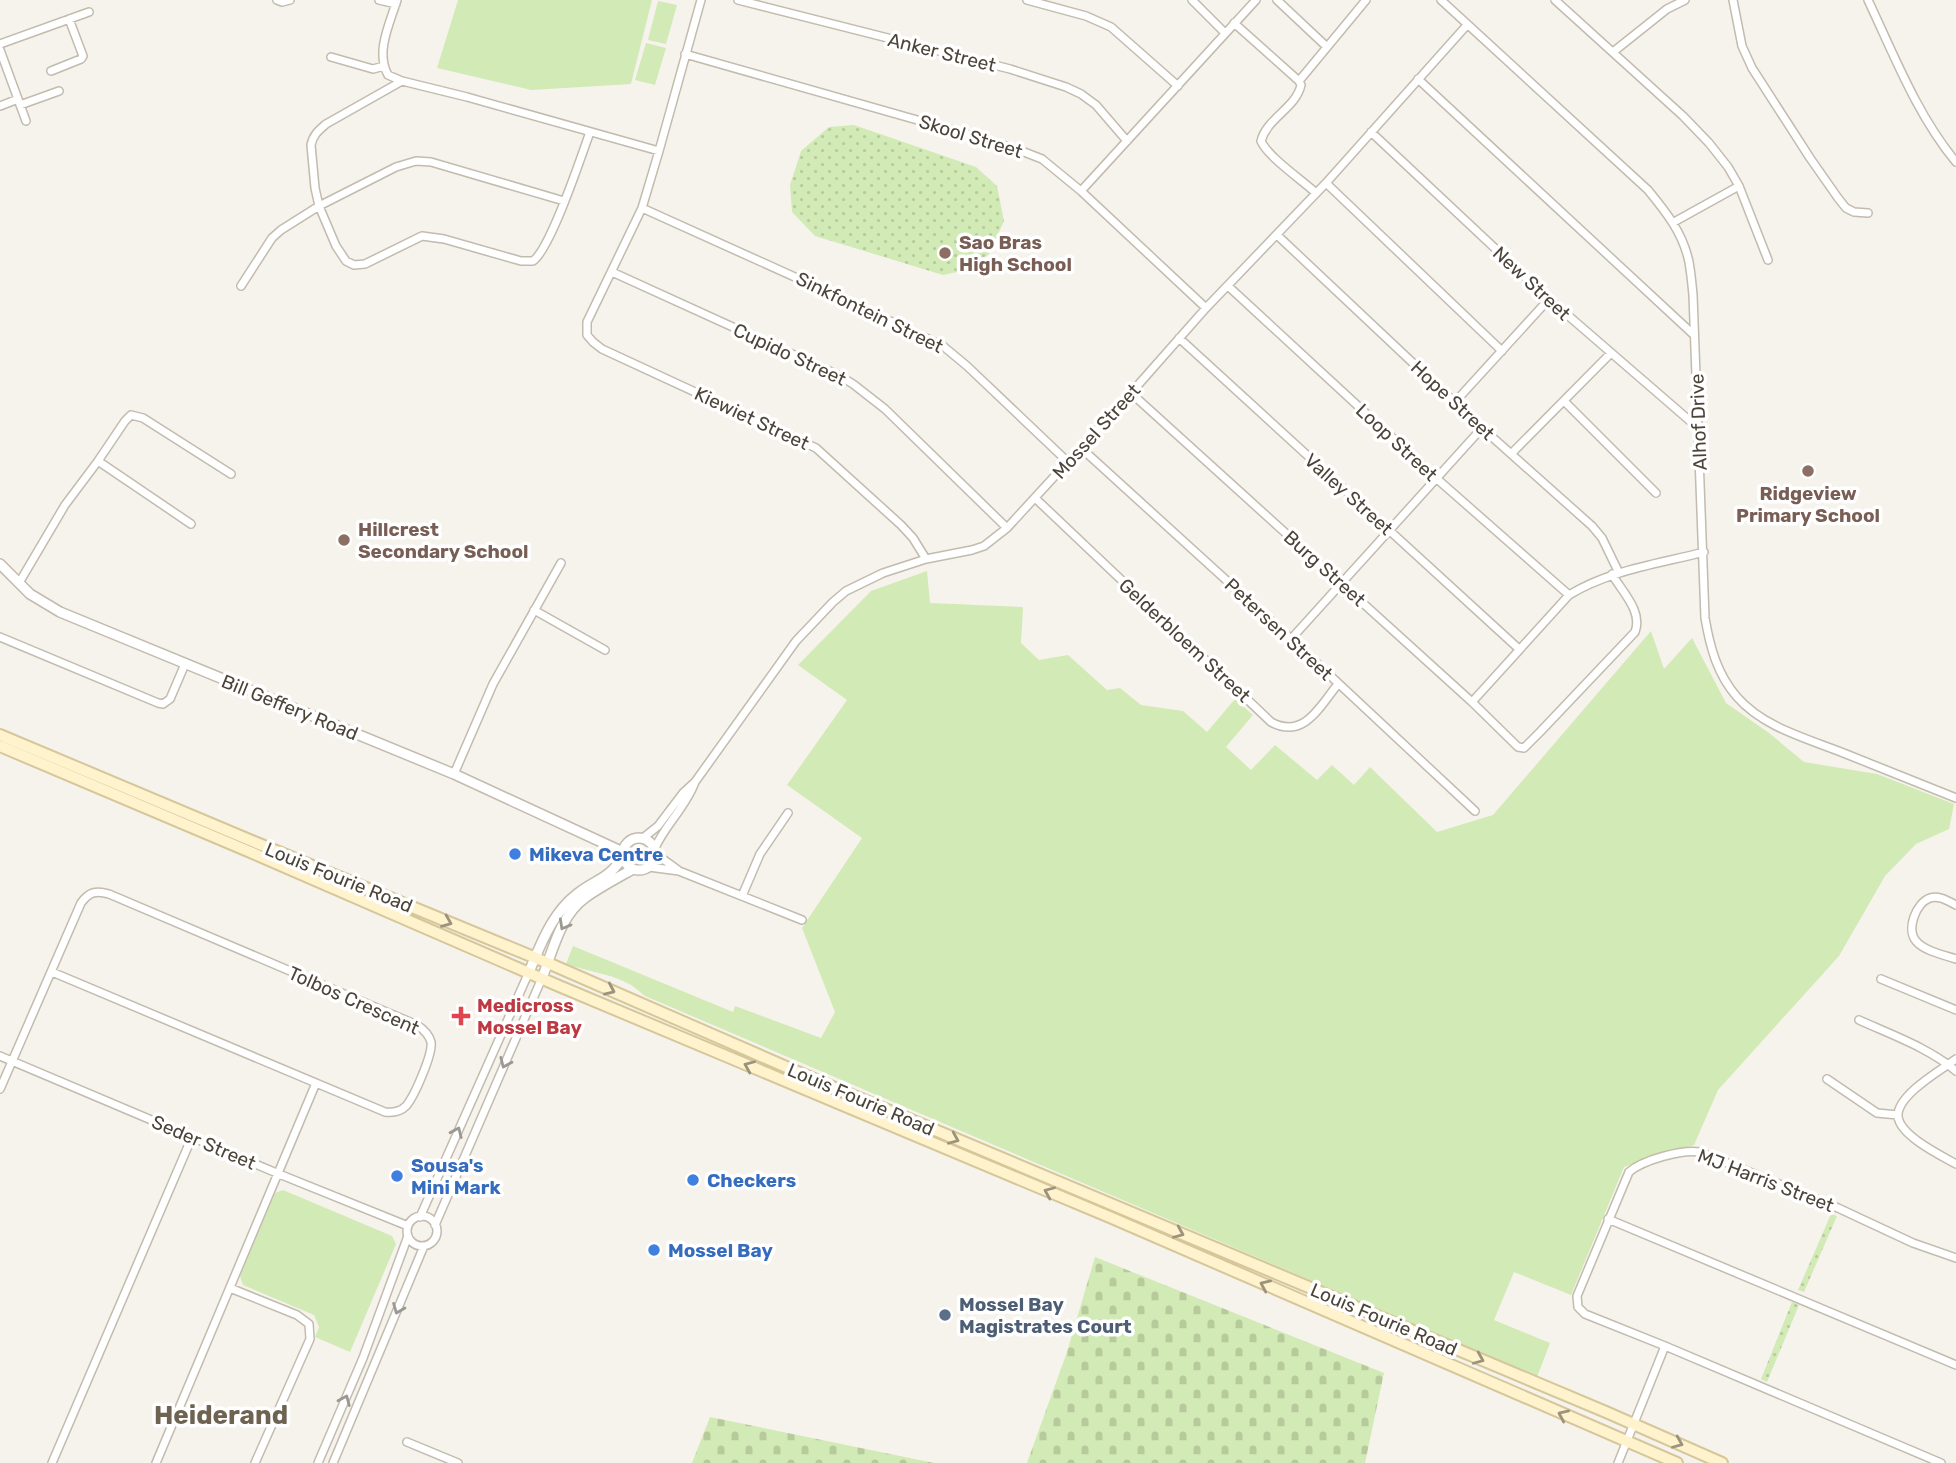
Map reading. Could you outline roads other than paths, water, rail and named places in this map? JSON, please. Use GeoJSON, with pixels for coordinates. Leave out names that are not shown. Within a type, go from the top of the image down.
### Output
{"type":"FeatureCollection","features":[{"type":"Feature","properties":{"kind":"main road","name":"Louis Fourie Road"},"geometry":{"type":"LineString","coordinates":[[0,735],[548,963],[860,1099],[1722,1463]]}},
{"type":"Feature","properties":{"kind":"main road","name":"Louis Fourie Road"},"geometry":{"type":"LineString","coordinates":[[0,746],[1112,1218],[1677,1463]]}},
{"type":"Feature","properties":{"kind":"street"},"geometry":{"type":"LineString","coordinates":[[279,1],[290,0]]}},
{"type":"Feature","properties":{"kind":"street"},"geometry":{"type":"LineString","coordinates":[[379,0],[396,2],[383,48],[384,66],[388,75],[659,151]]}},
{"type":"Feature","properties":{"kind":"street"},"geometry":{"type":"LineString","coordinates":[[612,272],[642,208],[701,0]]}},
{"type":"Feature","properties":{"kind":"street","name":"Anker Street"},"geometry":{"type":"LineString","coordinates":[[738,0],[1010,69],[1066,87],[1096,105],[1127,141]]}},
{"type":"Feature","properties":{"kind":"street"},"geometry":{"type":"LineString","coordinates":[[1027,0],[1086,16],[1111,27],[1178,86]]}},
{"type":"Feature","properties":{"kind":"street"},"geometry":{"type":"LineString","coordinates":[[1192,0],[1225,33]]}},
{"type":"Feature","properties":{"kind":"street"},"geometry":{"type":"LineString","coordinates":[[1081,191],[1256,0]]}},
{"type":"Feature","properties":{"kind":"street"},"geometry":{"type":"LineString","coordinates":[[1277,0],[1327,47]]}},
{"type":"Feature","properties":{"kind":"street"},"geometry":{"type":"LineString","coordinates":[[1299,80],[1366,0]]}},
{"type":"Feature","properties":{"kind":"street","name":"Alhof Drive"},"geometry":{"type":"LineString","coordinates":[[1441,0],[1648,190],[1674,222],[1689,261],[1705,618],[1709,645],[1721,674],[1748,708],[1778,727],[1956,798]]}},
{"type":"Feature","properties":{"kind":"street"},"geometry":{"type":"LineString","coordinates":[[1555,0],[1709,143],[1739,186],[1768,260]]}},
{"type":"Feature","properties":{"kind":"street"},"geometry":{"type":"LineString","coordinates":[[1613,52],[1667,9],[1685,0]]}},
{"type":"Feature","properties":{"kind":"street"},"geometry":{"type":"LineString","coordinates":[[1733,0],[1742,46],[1752,68],[1838,198],[1846,208],[1861,214],[1868,213]]}},
{"type":"Feature","properties":{"kind":"street"},"geometry":{"type":"LineString","coordinates":[[1868,0],[1925,118],[1956,162]]}},
{"type":"Feature","properties":{"kind":"street"},"geometry":{"type":"LineString","coordinates":[[0,44],[89,12]]}},
{"type":"Feature","properties":{"kind":"street"},"geometry":{"type":"LineString","coordinates":[[51,71],[83,56],[69,19]]}},
{"type":"Feature","properties":{"kind":"street"},"geometry":{"type":"LineString","coordinates":[[1234,23],[1299,80],[1297,97],[1265,131],[1261,141],[1263,146],[1316,193]]}},
{"type":"Feature","properties":{"kind":"street","name":"Mossel Street"},"geometry":{"type":"LineString","coordinates":[[695,782],[796,641],[846,591],[883,573],[926,559],[984,546],[1007,528],[1467,25]]}},
{"type":"Feature","properties":{"kind":"street"},"geometry":{"type":"LineString","coordinates":[[0,50],[26,121]]}},
{"type":"Feature","properties":{"kind":"street","name":"Skool Street"},"geometry":{"type":"LineString","coordinates":[[685,54],[1019,150],[1046,162],[1081,191],[1206,308]]}},
{"type":"Feature","properties":{"kind":"street"},"geometry":{"type":"LineString","coordinates":[[331,57],[373,69],[384,66]]}},
{"type":"Feature","properties":{"kind":"street"},"geometry":{"type":"LineString","coordinates":[[1418,79],[1694,335]]}},
{"type":"Feature","properties":{"kind":"street"},"geometry":{"type":"LineString","coordinates":[[402,81],[326,124],[313,138],[311,153],[319,206],[341,256],[354,265],[365,264],[422,236],[432,236],[522,261],[533,261],[542,251],[590,132]]}},
{"type":"Feature","properties":{"kind":"street"},"geometry":{"type":"LineString","coordinates":[[0,106],[59,91]]}},
{"type":"Feature","properties":{"kind":"street","name":"New Street"},"geometry":{"type":"LineString","coordinates":[[1371,132],[1549,299],[1698,427]]}},
{"type":"Feature","properties":{"kind":"street"},"geometry":{"type":"LineString","coordinates":[[241,286],[272,238],[294,221],[396,167],[416,160],[564,201]]}},
{"type":"Feature","properties":{"kind":"street"},"geometry":{"type":"LineString","coordinates":[[1325,183],[1502,351]]}},
{"type":"Feature","properties":{"kind":"street"},"geometry":{"type":"LineString","coordinates":[[1674,222],[1739,186]]}},
{"type":"Feature","properties":{"kind":"street","name":"Sinkfontein Street"},"geometry":{"type":"LineString","coordinates":[[642,208],[943,346],[1068,462]]}},
{"type":"Feature","properties":{"kind":"street","name":"Hope Street"},"geometry":{"type":"LineString","coordinates":[[1276,235],[1602,538],[1637,616],[1635,632],[1524,748],[1516,746]]}},
{"type":"Feature","properties":{"kind":"street","name":"Kiewiet Street"},"geometry":{"type":"LineString","coordinates":[[612,272],[587,323],[587,335],[593,342],[816,448],[901,525],[926,559]]}},
{"type":"Feature","properties":{"kind":"street","name":"Cupido Street"},"geometry":{"type":"LineString","coordinates":[[612,272],[853,384],[885,409],[1007,528]]}},
{"type":"Feature","properties":{"kind":"street","name":"Loop Street"},"geometry":{"type":"LineString","coordinates":[[1228,286],[1436,478],[1569,595]]}},
{"type":"Feature","properties":{"kind":"street"},"geometry":{"type":"LineString","coordinates":[[1455,402],[1549,299]]}},
{"type":"Feature","properties":{"kind":"street","name":"Valley Street"},"geometry":{"type":"LineString","coordinates":[[1179,338],[1519,649]]}},
{"type":"Feature","properties":{"kind":"street"},"geometry":{"type":"LineString","coordinates":[[1511,454],[1610,354]]}},
{"type":"Feature","properties":{"kind":"street","name":"Burg Street"},"geometry":{"type":"LineString","coordinates":[[1131,393],[1472,702],[1516,746]]}},
{"type":"Feature","properties":{"kind":"street"},"geometry":{"type":"LineString","coordinates":[[1564,401],[1656,493]]}},
{"type":"Feature","properties":{"kind":"street"},"geometry":{"type":"LineString","coordinates":[[19,583],[65,505],[127,418],[135,415],[143,418],[231,474]]}},
{"type":"Feature","properties":{"kind":"street"},"geometry":{"type":"LineString","coordinates":[[1291,639],[1482,428]]}},
{"type":"Feature","properties":{"kind":"street","name":"Petersen Street"},"geometry":{"type":"LineString","coordinates":[[1080,448],[1291,639],[1475,811]]}},
{"type":"Feature","properties":{"kind":"street"},"geometry":{"type":"LineString","coordinates":[[98,461],[191,524]]}},
{"type":"Feature","properties":{"kind":"street","name":"Gelderbloem Street"},"geometry":{"type":"LineString","coordinates":[[1035,498],[1271,722],[1289,729],[1305,723],[1338,684]]}},
{"type":"Feature","properties":{"kind":"street"},"geometry":{"type":"LineString","coordinates":[[1472,702],[1569,595],[1587,584],[1616,573],[1704,552]]}},
{"type":"Feature","properties":{"kind":"street"},"geometry":{"type":"LineString","coordinates":[[454,774],[493,684],[561,563]]}},
{"type":"Feature","properties":{"kind":"street","name":"Bill Geffery Road"},"geometry":{"type":"LineString","coordinates":[[0,564],[40,601],[60,612],[454,774],[624,851]]}},
{"type":"Feature","properties":{"kind":"street"},"geometry":{"type":"LineString","coordinates":[[534,610],[605,650]]}},
{"type":"Feature","properties":{"kind":"street"},"geometry":{"type":"LineString","coordinates":[[0,637],[163,704],[170,699],[185,664]]}},
{"type":"Feature","properties":{"kind":"street"},"geometry":{"type":"LineString","coordinates":[[643,838],[658,826],[683,793],[695,782]]}},
{"type":"Feature","properties":{"kind":"street"},"geometry":{"type":"LineString","coordinates":[[649,867],[655,859],[662,832],[689,796],[695,782]]}},
{"type":"Feature","properties":{"kind":"street"},"geometry":{"type":"LineString","coordinates":[[742,896],[760,854],[788,813]]}},
{"type":"Feature","properties":{"kind":"street"},"geometry":{"type":"LineString","coordinates":[[420,1217],[535,958],[559,912],[576,894],[611,873],[634,839],[648,840],[655,851],[679,871]]}},
{"type":"Feature","properties":{"kind":"street"},"geometry":{"type":"LineString","coordinates":[[624,851],[627,865],[633,869],[649,867],[679,871],[802,920]]}},
{"type":"Feature","properties":{"kind":"street"},"geometry":{"type":"LineString","coordinates":[[408,1236],[414,1244],[424,1246],[435,1237],[435,1225],[561,928],[581,901],[633,869]]}},
{"type":"Feature","properties":{"kind":"street","name":"Tolbos Crescent"},"geometry":{"type":"LineString","coordinates":[[0,1089],[81,903],[92,892],[102,892],[417,1025],[429,1038],[431,1050],[407,1105],[399,1111],[385,1112],[52,972]]}},
{"type":"Feature","properties":{"kind":"street"},"geometry":{"type":"LineString","coordinates":[[1956,905],[1940,898],[1929,898],[1914,916],[1911,928],[1916,942],[1923,947],[1956,959]]}},
{"type":"Feature","properties":{"kind":"street"},"geometry":{"type":"LineString","coordinates":[[1881,979],[1956,1010]]}},
{"type":"Feature","properties":{"kind":"street"},"geometry":{"type":"LineString","coordinates":[[1859,1020],[1905,1041],[1956,1071]]}},
{"type":"Feature","properties":{"kind":"street","name":"Seder Street"},"geometry":{"type":"LineString","coordinates":[[0,1056],[408,1226]]}},
{"type":"Feature","properties":{"kind":"street"},"geometry":{"type":"LineString","coordinates":[[1956,1059],[1912,1092],[1899,1111],[1900,1123],[1907,1132],[1956,1164]]}},
{"type":"Feature","properties":{"kind":"street"},"geometry":{"type":"LineString","coordinates":[[1827,1079],[1877,1112],[1899,1111]]}},
{"type":"Feature","properties":{"kind":"street"},"geometry":{"type":"LineString","coordinates":[[156,1463],[316,1083]]}},
{"type":"Feature","properties":{"kind":"street"},"geometry":{"type":"LineString","coordinates":[[52,1463],[192,1137]]}},
{"type":"Feature","properties":{"kind":"street","name":"MJ Harris Street"},"geometry":{"type":"LineString","coordinates":[[1665,1346],[1584,1314],[1577,1303],[1581,1285],[1625,1177],[1632,1168],[1664,1157],[1690,1151],[1700,1152],[1838,1208],[1913,1243],[1956,1257]]}},
{"type":"Feature","properties":{"kind":"street"},"geometry":{"type":"LineString","coordinates":[[318,1463],[363,1358],[408,1236],[408,1226],[415,1218],[420,1217],[430,1219],[435,1225]]}},
{"type":"Feature","properties":{"kind":"street"},"geometry":{"type":"LineString","coordinates":[[1608,1219],[1956,1365]]}},
{"type":"Feature","properties":{"kind":"street"},"geometry":{"type":"LineString","coordinates":[[333,1463],[424,1246]]}},
{"type":"Feature","properties":{"kind":"street"},"geometry":{"type":"LineString","coordinates":[[230,1288],[297,1315],[309,1324],[310,1339],[255,1463]]}},
{"type":"Feature","properties":{"kind":"street"},"geometry":{"type":"LineString","coordinates":[[1618,1463],[1665,1346],[1941,1463]]}},
{"type":"Feature","properties":{"kind":"street"},"geometry":{"type":"LineString","coordinates":[[407,1442],[458,1463]]}},
{"type":"Feature","properties":{"kind":"place","name":"Sao Bras High School"},"geometry":{"type":"Point","coordinates":[945,253]}},
{"type":"Feature","properties":{"kind":"place","name":"Ridgeview Primary School"},"geometry":{"type":"Point","coordinates":[1808,471]}},
{"type":"Feature","properties":{"kind":"place","name":"Hillcrest Secondary School"},"geometry":{"type":"Point","coordinates":[344,540]}},
{"type":"Feature","properties":{"kind":"place","name":"Mikeva Centre"},"geometry":{"type":"Point","coordinates":[515,854]}},
{"type":"Feature","properties":{"kind":"place","name":"Medicross Mossel Bay"},"geometry":{"type":"Point","coordinates":[461,1016]}},
{"type":"Feature","properties":{"kind":"place","name":"Sousa's Mini Mark"},"geometry":{"type":"Point","coordinates":[397,1176]}},
{"type":"Feature","properties":{"kind":"place","name":"Checkers"},"geometry":{"type":"Point","coordinates":[693,1180]}},
{"type":"Feature","properties":{"kind":"place","name":"Mossel Bay"},"geometry":{"type":"Point","coordinates":[654,1250]}},
{"type":"Feature","properties":{"kind":"place","name":"Mossel Bay Magistrates Court"},"geometry":{"type":"Point","coordinates":[945,1315]}},
{"type":"Feature","properties":{"kind":"district","name":"Heiderand"},"geometry":{"type":"Point","coordinates":[221,1415]}}]}
